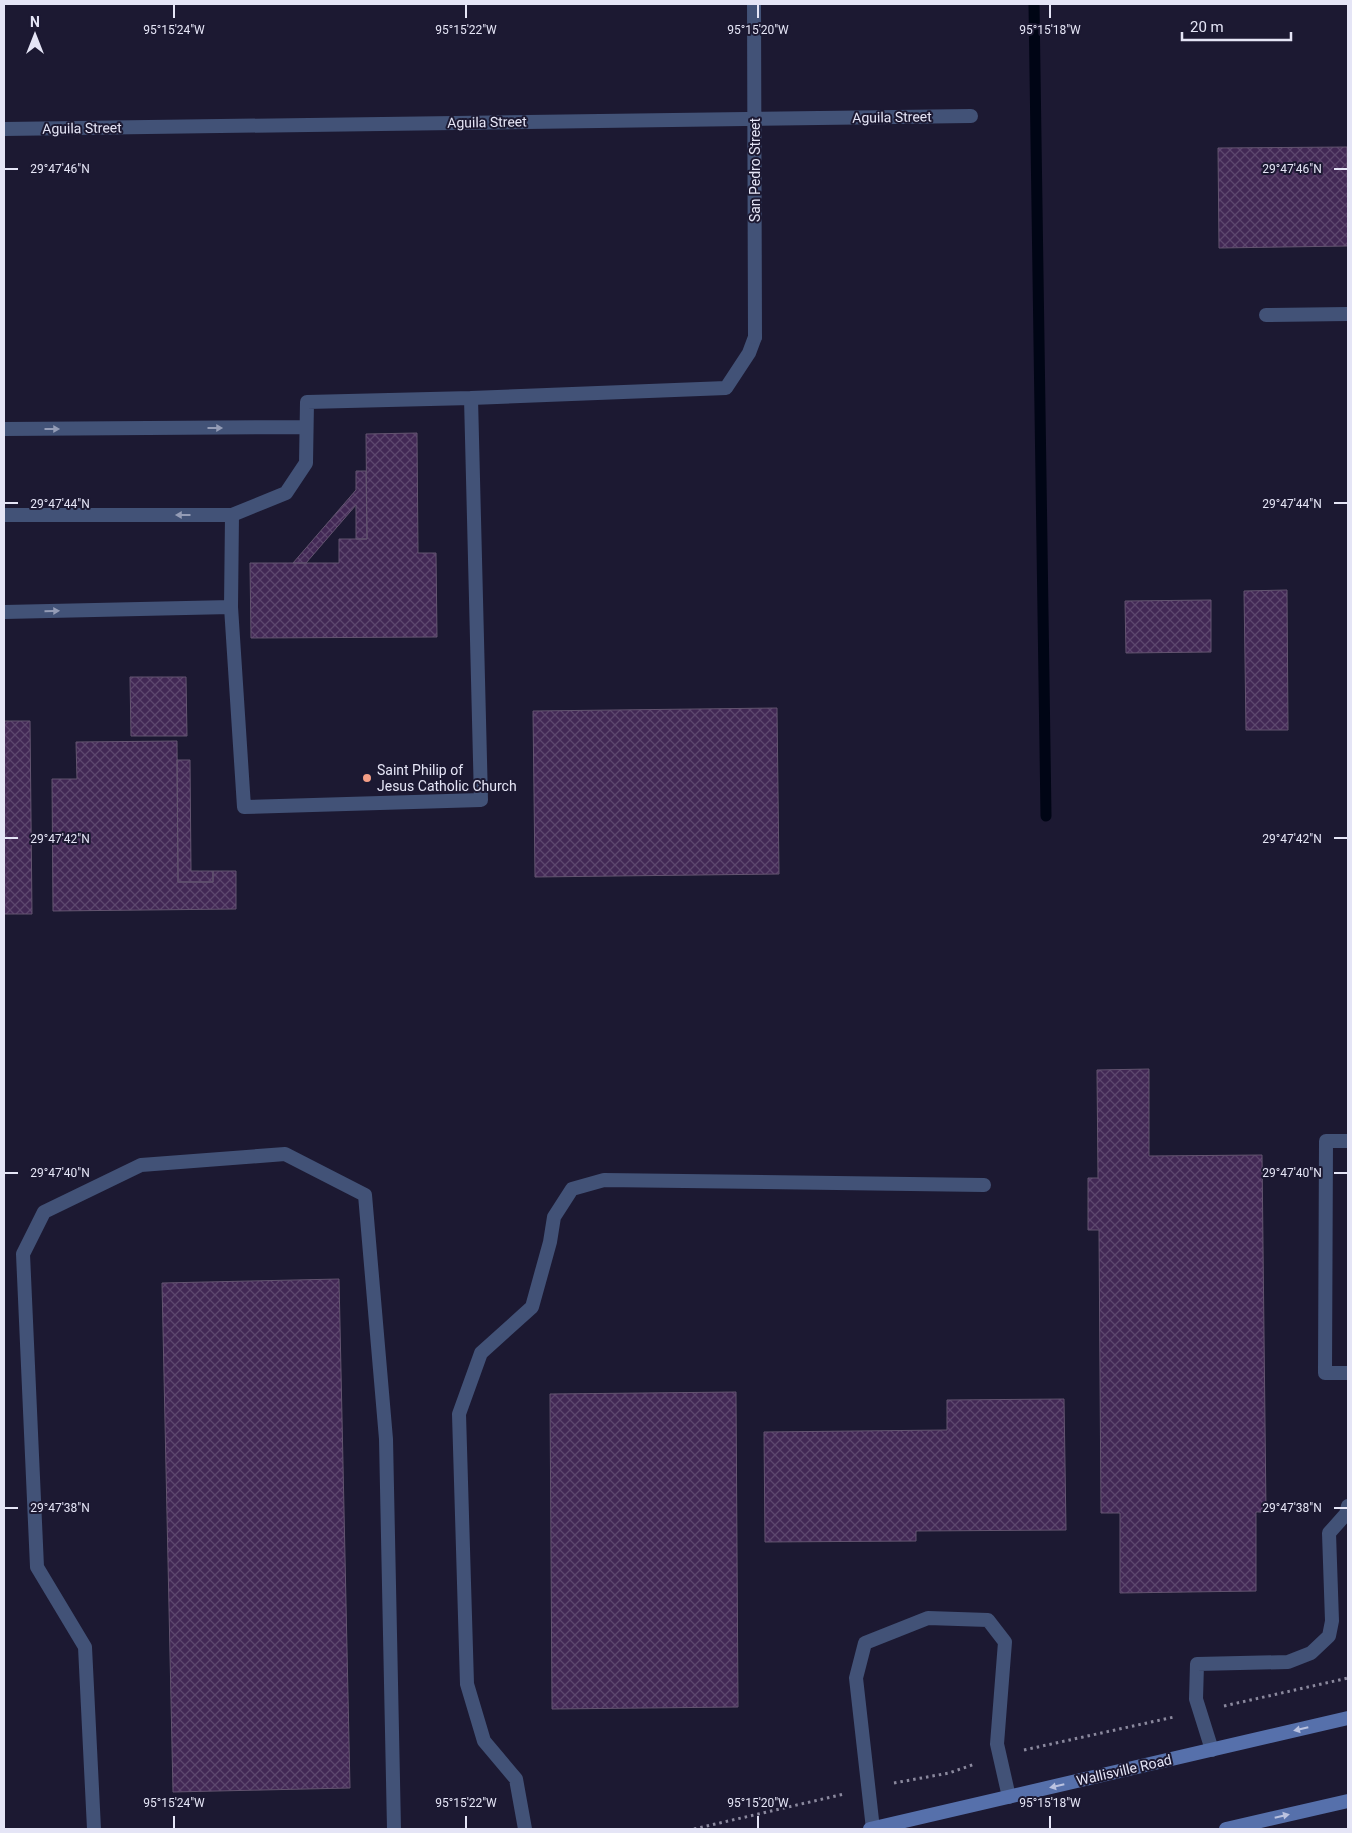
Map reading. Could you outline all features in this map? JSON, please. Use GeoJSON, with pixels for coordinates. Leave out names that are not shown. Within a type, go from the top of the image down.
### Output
{"type":"FeatureCollection","features":[{"type":"Feature","properties":{"kind":"main road","name":"Wallisville Road"},"geometry":{"type":"LineString","coordinates":[[872,1829],[1348,1718]]}},
{"type":"Feature","properties":{"kind":"main road"},"geometry":{"type":"LineString","coordinates":[[1226,1829],[1348,1801]]}},
{"type":"Feature","properties":{"kind":"street","name":"San Pedro Street"},"geometry":{"type":"LineString","coordinates":[[471,398],[726,388],[749,353],[755,337],[754,4]]}},
{"type":"Feature","properties":{"kind":"street","name":"Aguila Street"},"geometry":{"type":"LineString","coordinates":[[4,129],[971,116]]}},
{"type":"Feature","properties":{"kind":"street"},"geometry":{"type":"LineString","coordinates":[[1266,315],[1348,314]]}},
{"type":"Feature","properties":{"kind":"street"},"geometry":{"type":"LineString","coordinates":[[4,515],[232,515],[286,493],[306,463],[307,402],[471,398],[481,800],[244,808],[231,607],[232,515]]}},
{"type":"Feature","properties":{"kind":"street"},"geometry":{"type":"LineString","coordinates":[[4,429],[306,427]]}},
{"type":"Feature","properties":{"kind":"street"},"geometry":{"type":"LineString","coordinates":[[4,612],[231,607]]}},
{"type":"Feature","properties":{"kind":"street"},"geometry":{"type":"LineString","coordinates":[[1348,1141],[1326,1141],[1325,1372],[1348,1372]]}},
{"type":"Feature","properties":{"kind":"street"},"geometry":{"type":"LineString","coordinates":[[94,1829],[85,1647],[37,1566],[23,1254],[44,1212],[141,1165],[285,1154],[365,1195],[386,1439],[394,1829]]}},
{"type":"Feature","properties":{"kind":"street"},"geometry":{"type":"LineString","coordinates":[[525,1829],[516,1779],[484,1741],[467,1684],[459,1414],[481,1353],[532,1307],[550,1242],[554,1216],[572,1189],[604,1180],[984,1185]]}},
{"type":"Feature","properties":{"kind":"street"},"geometry":{"type":"LineString","coordinates":[[1212,1750],[1196,1699],[1197,1664],[1288,1662],[1312,1653],[1329,1636],[1332,1621],[1329,1533],[1346,1514],[1348,1506]]}},
{"type":"Feature","properties":{"kind":"street"},"geometry":{"type":"LineString","coordinates":[[872,1829],[856,1678],[865,1643],[928,1618],[988,1620],[1005,1642],[997,1744],[1009,1797]]}},
{"type":"Feature","properties":{"kind":"building"},"geometry":{"type":"Polygon","coordinates":[[[1347,147],[1348,246],[1219,248],[1218,148],[1347,147]]]}},
{"type":"Feature","properties":{"kind":"building"},"geometry":{"type":"Polygon","coordinates":[[[417,433],[418,553],[436,553],[437,637],[251,638],[250,563],[339,563],[339,539],[367,539],[366,434],[417,433]]]}},
{"type":"Feature","properties":{"kind":"building"},"geometry":{"type":"Polygon","coordinates":[[[356,471],[366,471],[367,539],[356,539],[356,505],[306,563],[293,563],[356,490],[356,471]]]}},
{"type":"Feature","properties":{"kind":"building"},"geometry":{"type":"Polygon","coordinates":[[[1287,590],[1288,730],[1246,730],[1244,591],[1287,590]]]}},
{"type":"Feature","properties":{"kind":"building"},"geometry":{"type":"Polygon","coordinates":[[[1211,600],[1211,652],[1126,653],[1125,601],[1211,600]]]}},
{"type":"Feature","properties":{"kind":"building"},"geometry":{"type":"Polygon","coordinates":[[[130,677],[186,677],[187,736],[131,736],[130,677]]]}},
{"type":"Feature","properties":{"kind":"building"},"geometry":{"type":"Polygon","coordinates":[[[777,708],[779,874],[535,877],[533,711],[777,708]]]}},
{"type":"Feature","properties":{"kind":"building"},"geometry":{"type":"Polygon","coordinates":[[[4,721],[30,721],[32,914],[4,914],[4,721]]]}},
{"type":"Feature","properties":{"kind":"building"},"geometry":{"type":"Polygon","coordinates":[[[177,741],[178,882],[213,882],[213,871],[236,871],[236,909],[53,911],[52,779],[77,779],[76,742],[177,741]]]}},
{"type":"Feature","properties":{"kind":"building"},"geometry":{"type":"Polygon","coordinates":[[[177,760],[190,760],[191,871],[213,871],[213,882],[178,882],[177,760]]]}},
{"type":"Feature","properties":{"kind":"building"},"geometry":{"type":"Polygon","coordinates":[[[1149,1069],[1149,1156],[1262,1155],[1266,1512],[1256,1512],[1256,1591],[1120,1593],[1120,1513],[1101,1513],[1099,1230],[1088,1230],[1088,1178],[1098,1178],[1097,1070],[1149,1069]]]}},
{"type":"Feature","properties":{"kind":"building"},"geometry":{"type":"Polygon","coordinates":[[[339,1279],[350,1788],[173,1792],[162,1283],[339,1279]]]}},
{"type":"Feature","properties":{"kind":"building"},"geometry":{"type":"Polygon","coordinates":[[[736,1392],[738,1707],[552,1709],[550,1394],[736,1392]]]}},
{"type":"Feature","properties":{"kind":"building"},"geometry":{"type":"Polygon","coordinates":[[[1064,1399],[1066,1530],[916,1531],[916,1541],[765,1542],[764,1432],[947,1430],[947,1400],[1064,1399]]]}},
{"type":"Feature","properties":{"kind":"waterway"},"geometry":{"type":"LineString","coordinates":[[1034,4],[1046,816]]}},
{"type":"Feature","properties":{"kind":"place","name":"Saint Philip of Jesus Catholic Church"},"geometry":{"type":"Point","coordinates":[367,778]}}]}
